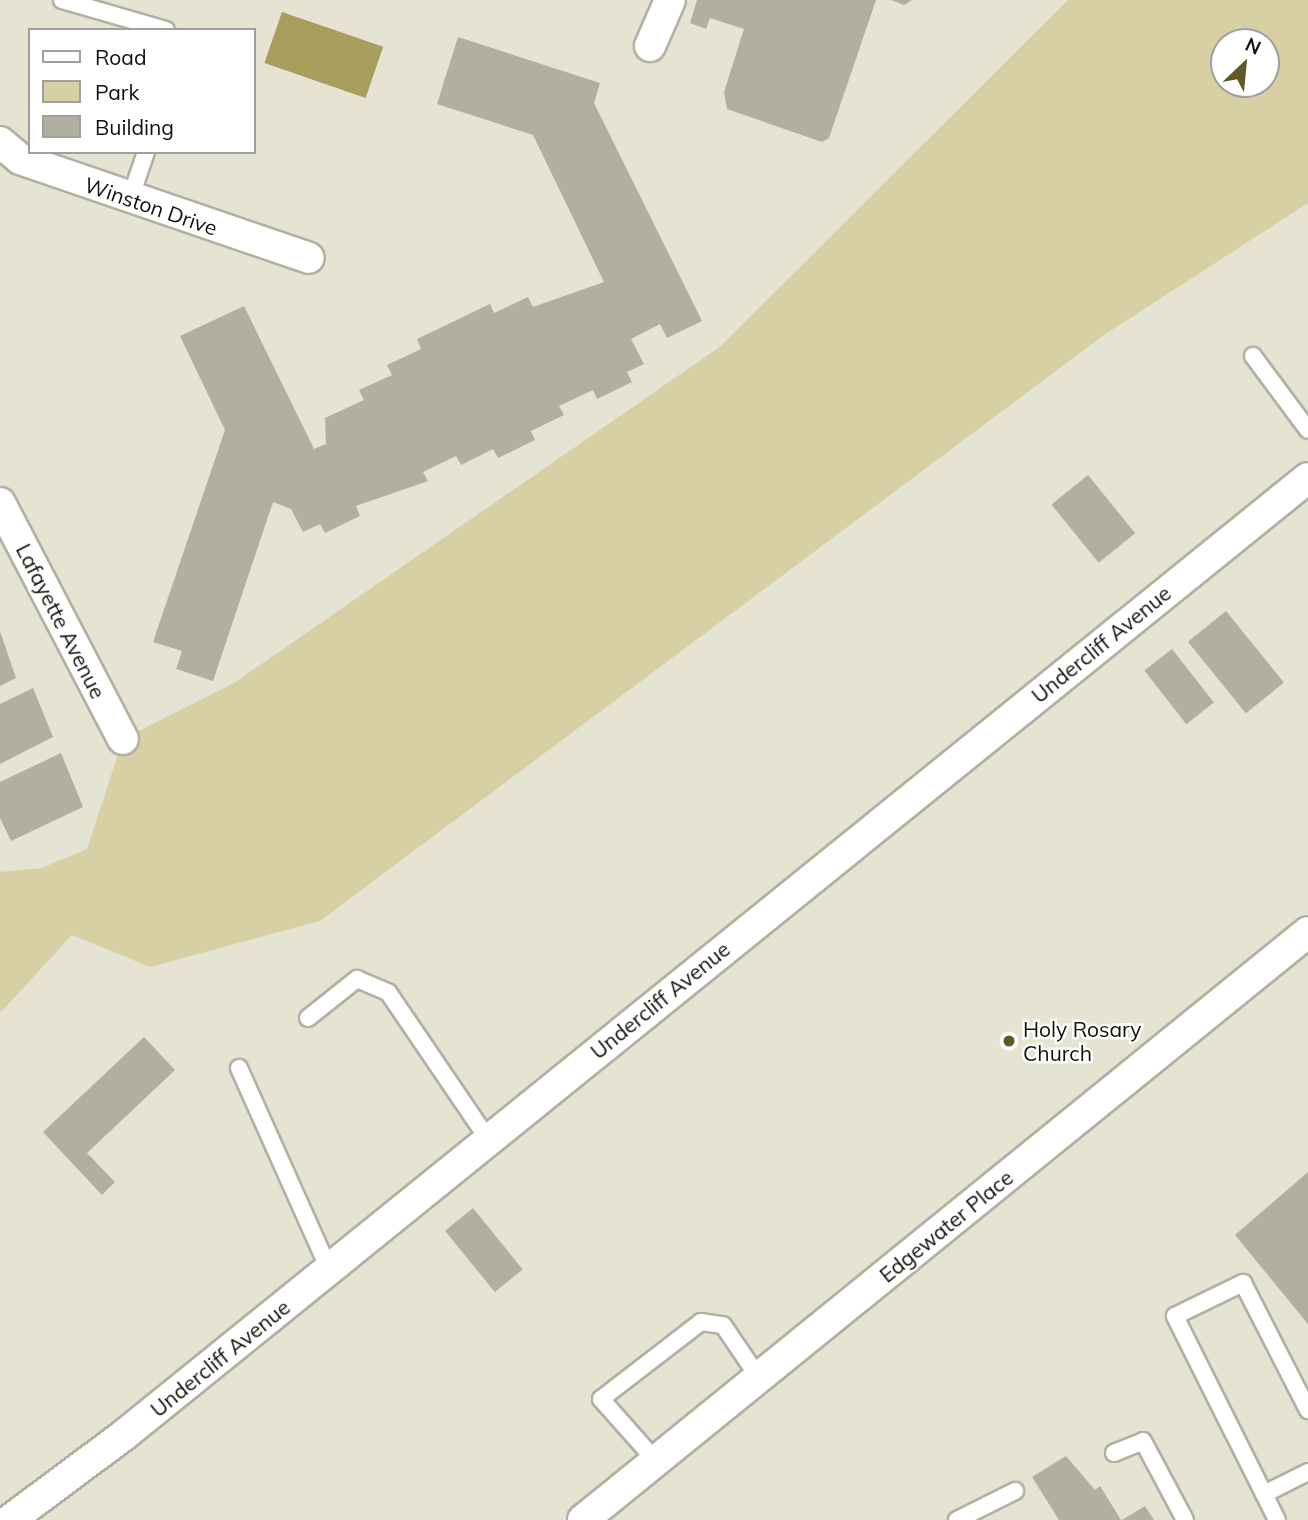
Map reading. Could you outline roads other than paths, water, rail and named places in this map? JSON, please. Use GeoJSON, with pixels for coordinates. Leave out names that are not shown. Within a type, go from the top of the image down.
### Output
{"type":"FeatureCollection","features":[{"type":"Feature","properties":{"kind":"street"},"geometry":{"type":"LineString","coordinates":[[650,46],[670,0]]}},
{"type":"Feature","properties":{"kind":"street","name":"Winston Drive"},"geometry":{"type":"LineString","coordinates":[[0,142],[20,159],[130,199],[309,258]]}},
{"type":"Feature","properties":{"kind":"street","name":"Undercliff Avenue"},"geometry":{"type":"LineString","coordinates":[[19,1517],[1308,478]]}},
{"type":"Feature","properties":{"kind":"street","name":"Lafayette Avenue"},"geometry":{"type":"LineString","coordinates":[[0,503],[123,739]]}},
{"type":"Feature","properties":{"kind":"street","name":"Edgewater Place"},"geometry":{"type":"LineString","coordinates":[[583,1520],[1308,932]]}},
{"type":"Feature","properties":{"kind":"lane"},"geometry":{"type":"LineString","coordinates":[[62,0],[159,28]]}},
{"type":"Feature","properties":{"kind":"lane"},"geometry":{"type":"LineString","coordinates":[[130,199],[145,154]]}},
{"type":"Feature","properties":{"kind":"lane"},"geometry":{"type":"LineString","coordinates":[[1253,356],[1308,430]]}},
{"type":"Feature","properties":{"kind":"lane"},"geometry":{"type":"LineString","coordinates":[[308,1018],[357,979],[388,992],[488,1139]]}},
{"type":"Feature","properties":{"kind":"lane"},"geometry":{"type":"LineString","coordinates":[[239,1068],[329,1269]]}},
{"type":"Feature","properties":{"kind":"lane"},"geometry":{"type":"LineString","coordinates":[[1277,1520],[1175,1316],[1243,1283],[1308,1410]]}},
{"type":"Feature","properties":{"kind":"lane"},"geometry":{"type":"LineString","coordinates":[[656,1461],[601,1399],[701,1322],[723,1325],[758,1378]]}},
{"type":"Feature","properties":{"kind":"lane"},"geometry":{"type":"LineString","coordinates":[[1114,1454],[1143,1441],[1185,1520]]}},
{"type":"Feature","properties":{"kind":"lane"},"geometry":{"type":"LineString","coordinates":[[1264,1494],[1308,1472]]}},
{"type":"Feature","properties":{"kind":"lane"},"geometry":{"type":"LineString","coordinates":[[957,1520],[1015,1491]]}},
{"type":"Feature","properties":{"kind":"place","name":"Holy Rosary Church"},"geometry":{"type":"Point","coordinates":[1009,1041]}}]}
